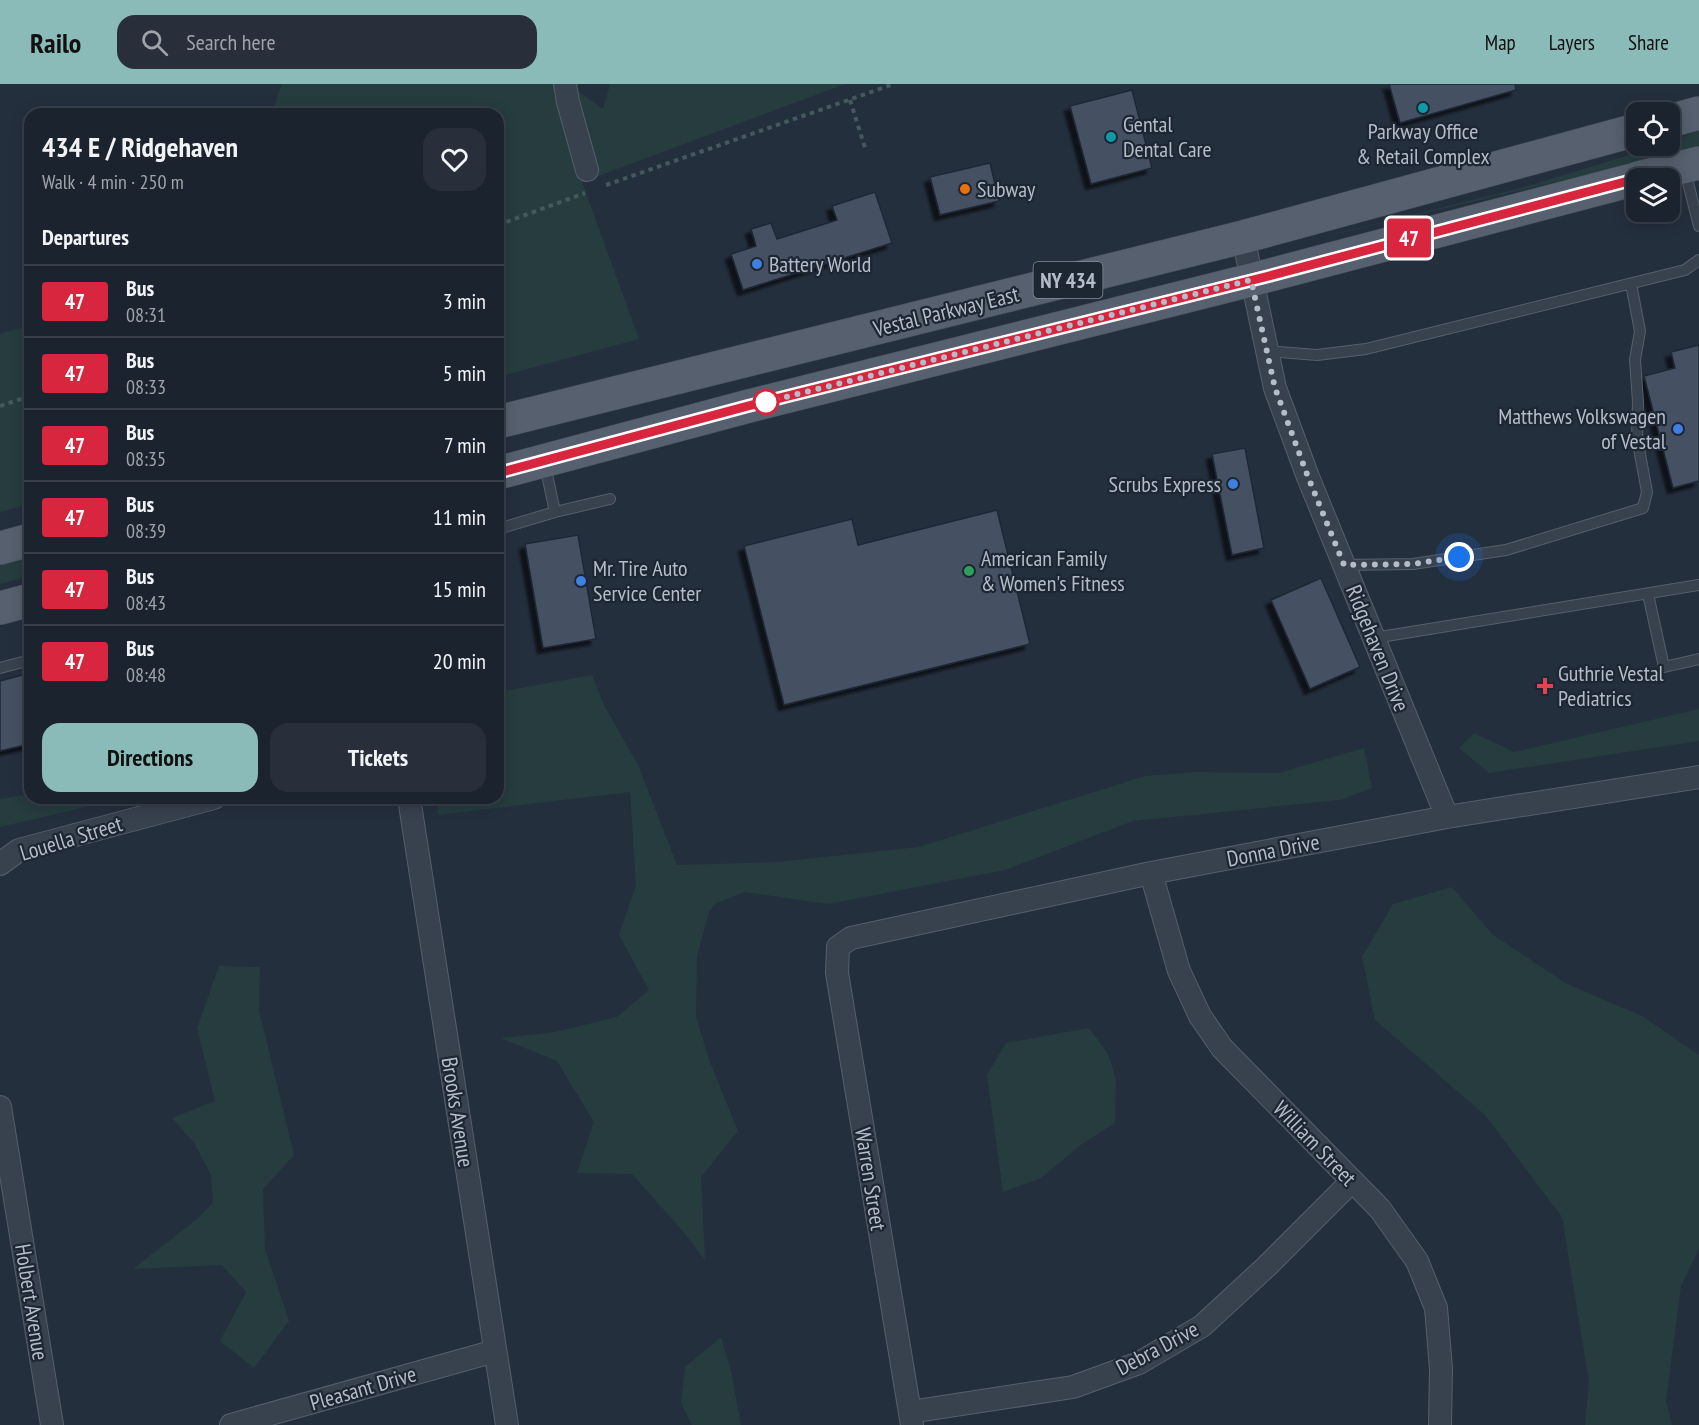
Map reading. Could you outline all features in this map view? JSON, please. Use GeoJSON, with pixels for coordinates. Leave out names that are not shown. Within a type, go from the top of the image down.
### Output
{"type":"FeatureCollection","features":[{"type":"Feature","properties":{"kind":"main road"},"geometry":{"type":"LineString","coordinates":[[1680,118],[1699,113]]}},
{"type":"Feature","properties":{"kind":"main road","name":"Vestal Parkway East"},"geometry":{"type":"LineString","coordinates":[[504,421],[1243,237],[1626,133]]}},
{"type":"Feature","properties":{"kind":"main road","name":"Vestal Parkway East"},"geometry":{"type":"LineString","coordinates":[[504,471],[748,406],[1251,280],[1626,182]]}},
{"type":"Feature","properties":{"kind":"main road"},"geometry":{"type":"LineString","coordinates":[[0,548],[24,542]]}},
{"type":"Feature","properties":{"kind":"main road"},"geometry":{"type":"LineString","coordinates":[[0,608],[24,602]]}},
{"type":"Feature","properties":{"kind":"street"},"geometry":{"type":"LineString","coordinates":[[565,84],[590,180]]}},
{"type":"Feature","properties":{"kind":"street","name":"Ridgehaven Drive"},"geometry":{"type":"LineString","coordinates":[[1243,237],[1275,388],[1308,477],[1447,817]]}},
{"type":"Feature","properties":{"kind":"street","name":"Donna Drive"},"geometry":{"type":"LineString","coordinates":[[851,938],[1151,873],[1447,817],[1699,777]]}},
{"type":"Feature","properties":{"kind":"street","name":"Louella Street"},"geometry":{"type":"LineString","coordinates":[[0,864],[19,850],[192,804]]}},
{"type":"Feature","properties":{"kind":"street","name":"Brooks Avenue"},"geometry":{"type":"LineString","coordinates":[[410,804],[507,1425]]}},
{"type":"Feature","properties":{"kind":"street","name":"William Street"},"geometry":{"type":"LineString","coordinates":[[1151,873],[1179,971],[1200,1016],[1222,1048],[1380,1209],[1417,1261],[1436,1308],[1441,1369],[1440,1425]]}},
{"type":"Feature","properties":{"kind":"street","name":"Warren Street"},"geometry":{"type":"LineString","coordinates":[[851,938],[838,947],[837,973],[911,1418]]}},
{"type":"Feature","properties":{"kind":"street","name":"Holbert Avenue"},"geometry":{"type":"LineString","coordinates":[[0,1107],[51,1425]]}},
{"type":"Feature","properties":{"kind":"street","name":"Debra Drive"},"geometry":{"type":"LineString","coordinates":[[911,1418],[1073,1387],[1139,1363],[1202,1326],[1266,1267],[1352,1181]]}},
{"type":"Feature","properties":{"kind":"street","name":"Pleasant Drive"},"geometry":{"type":"LineString","coordinates":[[231,1425],[495,1351]]}},
{"type":"Feature","properties":{"kind":"lane"},"geometry":{"type":"LineString","coordinates":[[1691,165],[1699,226]]}},
{"type":"Feature","properties":{"kind":"lane"},"geometry":{"type":"LineString","coordinates":[[1267,351],[1317,355],[1366,349],[1685,270],[1699,260]]}},
{"type":"Feature","properties":{"kind":"lane"},"geometry":{"type":"LineString","coordinates":[[1344,565],[1413,564],[1506,550],[1643,508],[1647,492],[1637,438],[1638,402],[1635,360],[1640,331],[1631,284]]}},
{"type":"Feature","properties":{"kind":"lane"},"geometry":{"type":"LineString","coordinates":[[544,461],[555,513]]}},
{"type":"Feature","properties":{"kind":"lane"},"geometry":{"type":"LineString","coordinates":[[504,527],[610,500]]}},
{"type":"Feature","properties":{"kind":"lane"},"geometry":{"type":"LineString","coordinates":[[1374,638],[1699,585]]}},
{"type":"Feature","properties":{"kind":"lane"},"geometry":{"type":"LineString","coordinates":[[1648,594],[1664,667],[1699,659]]}},
{"type":"Feature","properties":{"kind":"lane"},"geometry":{"type":"LineString","coordinates":[[0,668],[24,662]]}},
{"type":"Feature","properties":{"kind":"path"},"geometry":{"type":"LineString","coordinates":[[604,186],[894,84]]}},
{"type":"Feature","properties":{"kind":"path"},"geometry":{"type":"LineString","coordinates":[[850,100],[866,151]]}},
{"type":"Feature","properties":{"kind":"path"},"geometry":{"type":"LineString","coordinates":[[504,222],[590,180]]}},
{"type":"Feature","properties":{"kind":"path"},"geometry":{"type":"LineString","coordinates":[[0,406],[24,398]]}},
{"type":"Feature","properties":{"kind":"green space"},"geometry":{"type":"Polygon","coordinates":[[[282,84],[568,84],[603,109],[610,84],[845,84],[582,182],[639,339],[504,375],[504,108],[269,108],[274,106],[282,84]]]}},
{"type":"Feature","properties":{"kind":"green space"},"geometry":{"type":"Polygon","coordinates":[[[1699,130],[1699,148],[1680,153],[1680,138],[1699,130]]]}},
{"type":"Feature","properties":{"kind":"green space"},"geometry":{"type":"Polygon","coordinates":[[[1626,156],[1665,156],[1298,243],[1517,189],[1626,156]]]}},
{"type":"Feature","properties":{"kind":"green space"},"geometry":{"type":"Polygon","coordinates":[[[24,327],[24,506],[0,512],[0,334],[24,327]]]}},
{"type":"Feature","properties":{"kind":"green space"},"geometry":{"type":"Polygon","coordinates":[[[24,558],[24,578],[0,584],[0,564],[24,558]]]}},
{"type":"Feature","properties":{"kind":"green space"},"geometry":{"type":"Polygon","coordinates":[[[592,675],[605,707],[638,765],[677,865],[777,862],[919,847],[1145,776],[1197,772],[1279,773],[1364,748],[1372,788],[1340,800],[1133,821],[1005,870],[828,904],[744,892],[715,904],[709,912],[697,957],[696,1017],[710,1062],[738,1131],[701,1177],[705,1260],[632,1174],[577,1173],[594,1122],[557,1061],[500,1038],[555,1032],[617,1017],[649,990],[619,935],[636,885],[630,792],[438,815],[437,804],[504,804],[504,691],[592,675]]]}},
{"type":"Feature","properties":{"kind":"green space"},"geometry":{"type":"Polygon","coordinates":[[[1699,709],[1699,741],[1489,773],[1459,748],[1474,733],[1514,752],[1699,709]]]}},
{"type":"Feature","properties":{"kind":"green space"},"geometry":{"type":"Polygon","coordinates":[[[24,795],[24,804],[99,804],[0,827],[0,799],[24,795]]]}},
{"type":"Feature","properties":{"kind":"green space"},"geometry":{"type":"Polygon","coordinates":[[[1452,887],[1493,935],[1567,984],[1642,1016],[1699,1055],[1699,1249],[1681,1286],[1666,1400],[1672,1425],[1585,1425],[1589,1381],[1562,1217],[1485,1115],[1375,1020],[1362,957],[1393,904],[1452,887]]]}},
{"type":"Feature","properties":{"kind":"green space"},"geometry":{"type":"Polygon","coordinates":[[[219,966],[260,967],[259,1010],[294,1155],[263,1189],[265,1249],[289,1321],[254,1368],[220,1341],[246,1292],[222,1265],[133,1269],[197,1219],[213,1203],[211,1175],[194,1143],[172,1118],[215,1101],[197,1028],[219,966]]]}},
{"type":"Feature","properties":{"kind":"green space"},"geometry":{"type":"Polygon","coordinates":[[[1089,1028],[1108,1054],[1116,1079],[1115,1123],[1082,1144],[1041,1178],[1003,1192],[987,1075],[1006,1043],[1089,1028]]]}},
{"type":"Feature","properties":{"kind":"green space"},"geometry":{"type":"Polygon","coordinates":[[[721,1337],[731,1371],[741,1425],[692,1425],[681,1403],[685,1367],[721,1337]]]}},
{"type":"Feature","properties":{"kind":"building","name":"Parkway Office & Retail Complex"},"geometry":{"type":"Polygon","coordinates":[[[1389,84],[1515,84],[1516,90],[1400,123],[1389,84]]]}},
{"type":"Feature","properties":{"kind":"building","name":"Gental Dental Care"},"geometry":{"type":"Polygon","coordinates":[[[1132,90],[1152,168],[1091,184],[1070,106],[1132,90]]]}},
{"type":"Feature","properties":{"kind":"building","name":"Subway"},"geometry":{"type":"Polygon","coordinates":[[[990,163],[999,201],[940,215],[930,177],[990,163]]]}},
{"type":"Feature","properties":{"kind":"building"},"geometry":{"type":"Polygon","coordinates":[[[875,192],[892,243],[743,290],[731,254],[756,246],[751,229],[771,223],[777,239],[837,220],[832,206],[875,192]]]}},
{"type":"Feature","properties":{"kind":"building","name":"Matthews Volkswagen of Vestal"},"geometry":{"type":"Polygon","coordinates":[[[1699,345],[1699,481],[1673,488],[1644,376],[1675,368],[1671,352],[1699,345]]]}},
{"type":"Feature","properties":{"kind":"building"},"geometry":{"type":"Polygon","coordinates":[[[1245,448],[1264,548],[1232,555],[1212,454],[1245,448]]]}},
{"type":"Feature","properties":{"kind":"building"},"geometry":{"type":"Polygon","coordinates":[[[997,510],[1030,644],[784,705],[744,546],[852,519],[858,545],[997,510]]]}},
{"type":"Feature","properties":{"kind":"building"},"geometry":{"type":"Polygon","coordinates":[[[578,535],[596,639],[543,648],[525,544],[578,535]]]}},
{"type":"Feature","properties":{"kind":"building"},"geometry":{"type":"Polygon","coordinates":[[[1321,578],[1360,667],[1310,689],[1271,600],[1321,578]]]}},
{"type":"Feature","properties":{"kind":"building"},"geometry":{"type":"Polygon","coordinates":[[[24,675],[24,745],[0,751],[0,681],[24,675]]]}},
{"type":"Feature","properties":{"kind":"bus line","name":"47"},"geometry":{"type":"LineString","coordinates":[[504,471],[677,427],[748,406],[1269,276],[1626,182]]}},
{"type":"Feature","properties":{"kind":"place","name":"Parkway Office & Retail Complex"},"geometry":{"type":"Point","coordinates":[1423,108]}},
{"type":"Feature","properties":{"kind":"place","name":"Gental Dental Care"},"geometry":{"type":"Point","coordinates":[1111,137]}},
{"type":"Feature","properties":{"kind":"place","name":"Subway"},"geometry":{"type":"Point","coordinates":[965,189]}},
{"type":"Feature","properties":{"kind":"place","name":"Battery World"},"geometry":{"type":"Point","coordinates":[757,264]}},
{"type":"Feature","properties":{"kind":"place","name":"Matthews Volkswagen of Vestal"},"geometry":{"type":"Point","coordinates":[1678,429]}},
{"type":"Feature","properties":{"kind":"place","name":"Scrubs Express"},"geometry":{"type":"Point","coordinates":[1233,484]}},
{"type":"Feature","properties":{"kind":"place","name":"American Family & Women's Fitness"},"geometry":{"type":"Point","coordinates":[969,571]}},
{"type":"Feature","properties":{"kind":"place","name":"Mr. Tire Auto Service Center"},"geometry":{"type":"Point","coordinates":[581,581]}},
{"type":"Feature","properties":{"kind":"place","name":"Guthrie Vestal Pediatrics"},"geometry":{"type":"Point","coordinates":[1545,686]}},
{"type":"Feature","properties":{"kind":"route"},"geometry":{"type":"LineString","coordinates":[[766,402],[1251,280],[1275,388],[1344,565],[1413,564],[1459,557]]}}]}
